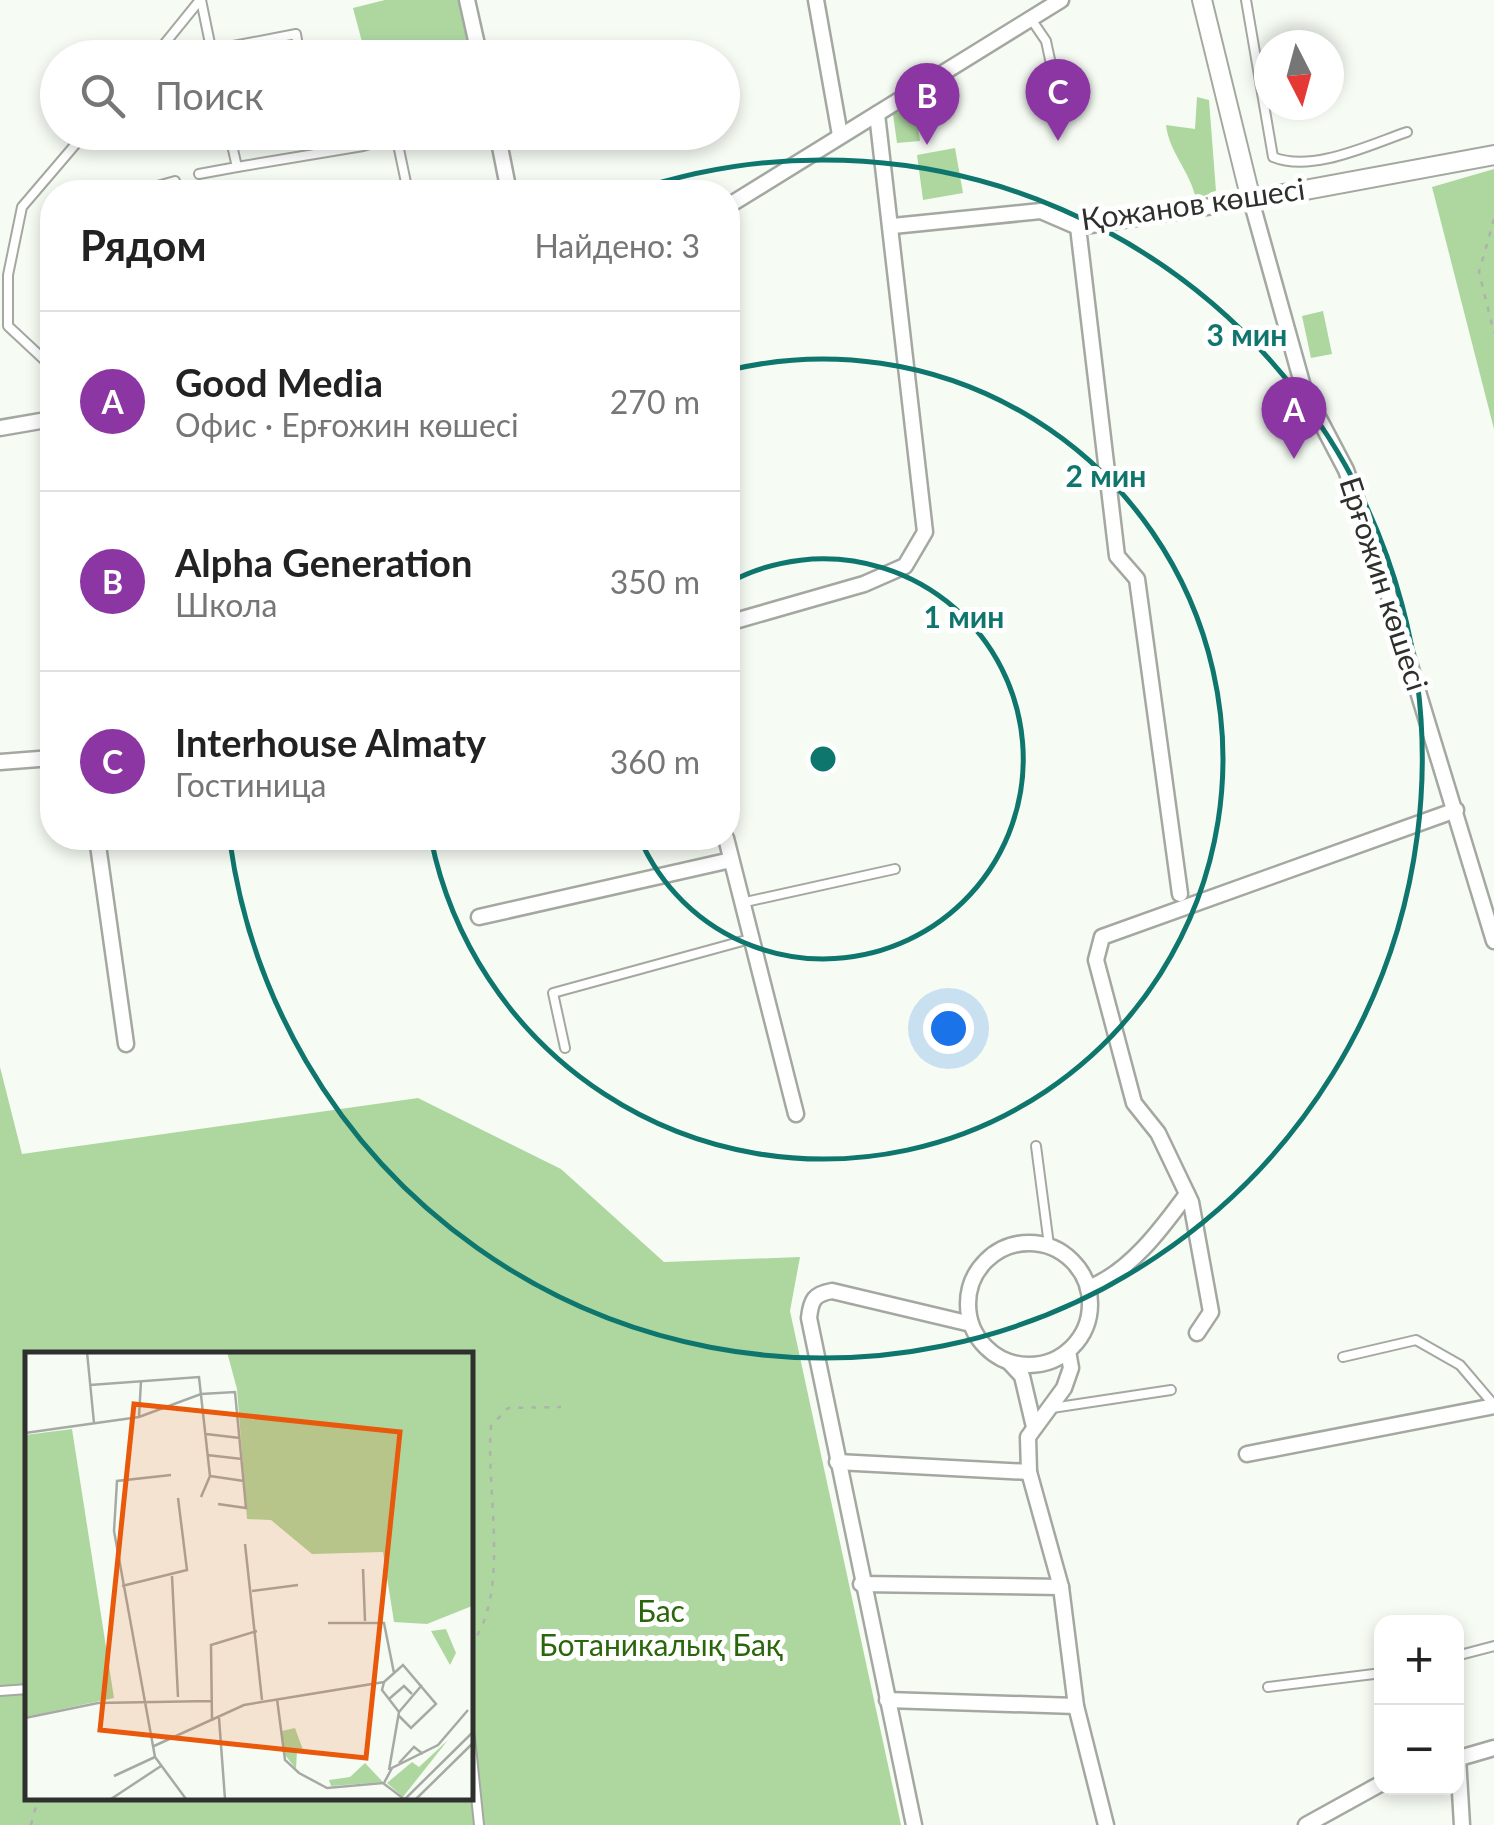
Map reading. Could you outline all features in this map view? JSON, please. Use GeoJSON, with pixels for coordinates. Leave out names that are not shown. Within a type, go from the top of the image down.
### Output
{"type":"FeatureCollection","features":[{"type":"Feature","properties":{"kind":"street"},"geometry":{"type":"LineString","coordinates":[[468,0],[476,40]]}},
{"type":"Feature","properties":{"kind":"street"},"geometry":{"type":"LineString","coordinates":[[816,0],[840,136]]}},
{"type":"Feature","properties":{"kind":"street"},"geometry":{"type":"LineString","coordinates":[[740,198],[1061,0]]}},
{"type":"Feature","properties":{"kind":"street","name":"Ерғожин көшесі"},"geometry":{"type":"LineString","coordinates":[[1202,0],[1251,200],[1304,390],[1346,470],[1456,810],[1494,941]]}},
{"type":"Feature","properties":{"kind":"street"},"geometry":{"type":"LineString","coordinates":[[740,620],[864,584],[905,566],[925,532],[893,226],[877,114]]}},
{"type":"Feature","properties":{"kind":"street"},"geometry":{"type":"LineString","coordinates":[[501,150],[507,180]]}},
{"type":"Feature","properties":{"kind":"street","name":"Қожанов көшесі"},"geometry":{"type":"LineString","coordinates":[[893,226],[1041,211],[1078,227],[1251,200],[1494,154]]}},
{"type":"Feature","properties":{"kind":"street"},"geometry":{"type":"LineString","coordinates":[[1078,227],[1117,556],[1137,579],[1180,894]]}},
{"type":"Feature","properties":{"kind":"street"},"geometry":{"type":"LineString","coordinates":[[0,428],[40,420]]}},
{"type":"Feature","properties":{"kind":"street"},"geometry":{"type":"LineString","coordinates":[[0,762],[40,759]]}},
{"type":"Feature","properties":{"kind":"street"},"geometry":{"type":"LineString","coordinates":[[1197,1334],[1212,1312],[1188,1194],[1158,1133],[1134,1103],[1096,960],[1102,936],[1456,810]]}},
{"type":"Feature","properties":{"kind":"street"},"geometry":{"type":"LineString","coordinates":[[98,850],[126,1044]]}},
{"type":"Feature","properties":{"kind":"street"},"geometry":{"type":"LineString","coordinates":[[729,850],[796,1114]]}},
{"type":"Feature","properties":{"kind":"street"},"geometry":{"type":"LineString","coordinates":[[480,918],[731,860]]}},
{"type":"Feature","properties":{"kind":"street"},"geometry":{"type":"LineString","coordinates":[[1088,1288],[1104,1282],[1148,1242],[1188,1194]]}},
{"type":"Feature","properties":{"kind":"street"},"geometry":{"type":"LineString","coordinates":[[1008,1362],[1040,1364],[1068,1351],[1088,1322],[1088,1288],[1068,1256],[1049,1246],[1018,1243],[988,1258],[970,1286],[971,1324],[985,1347],[1022,1376],[1034,1427]]}},
{"type":"Feature","properties":{"kind":"street"},"geometry":{"type":"LineString","coordinates":[[914,1825],[861,1584],[809,1318],[810,1302],[818,1293],[832,1291],[971,1324]]}},
{"type":"Feature","properties":{"kind":"street"},"geometry":{"type":"LineString","coordinates":[[1068,1351],[1071,1368],[1052,1408],[1028,1438],[1029,1472],[1061,1586],[1076,1706],[1106,1825]]}},
{"type":"Feature","properties":{"kind":"street"},"geometry":{"type":"LineString","coordinates":[[1247,1454],[1494,1405]]}},
{"type":"Feature","properties":{"kind":"street"},"geometry":{"type":"LineString","coordinates":[[838,1462],[1029,1472]]}},
{"type":"Feature","properties":{"kind":"street"},"geometry":{"type":"LineString","coordinates":[[861,1584],[1061,1586]]}},
{"type":"Feature","properties":{"kind":"street"},"geometry":{"type":"LineString","coordinates":[[887,1700],[1076,1706]]}},
{"type":"Feature","properties":{"kind":"street"},"geometry":{"type":"LineString","coordinates":[[1464,1756],[1494,1748]]}},
{"type":"Feature","properties":{"kind":"street"},"geometry":{"type":"LineString","coordinates":[[1306,1825],[1374,1788]]}},
{"type":"Feature","properties":{"kind":"street"},"geometry":{"type":"LineString","coordinates":[[1460,1795],[1462,1825]]}},
{"type":"Feature","properties":{"kind":"lane"},"geometry":{"type":"LineString","coordinates":[[201,0],[209,40]]}},
{"type":"Feature","properties":{"kind":"lane"},"geometry":{"type":"LineString","coordinates":[[168,40],[201,0]]}},
{"type":"Feature","properties":{"kind":"lane"},"geometry":{"type":"LineString","coordinates":[[1246,0],[1272,157],[1289,164],[1348,152],[1407,132]]}},
{"type":"Feature","properties":{"kind":"lane"},"geometry":{"type":"LineString","coordinates":[[1031,18],[1046,41],[1060,106]]}},
{"type":"Feature","properties":{"kind":"lane"},"geometry":{"type":"LineString","coordinates":[[271,40],[296,34],[297,40]]}},
{"type":"Feature","properties":{"kind":"lane"},"geometry":{"type":"LineString","coordinates":[[46,180],[71,150]]}},
{"type":"Feature","properties":{"kind":"lane"},"geometry":{"type":"LineString","coordinates":[[233,150],[237,167]]}},
{"type":"Feature","properties":{"kind":"lane"},"geometry":{"type":"LineString","coordinates":[[200,174],[339,150]]}},
{"type":"Feature","properties":{"kind":"lane"},"geometry":{"type":"LineString","coordinates":[[399,150],[405,180]]}},
{"type":"Feature","properties":{"kind":"lane"},"geometry":{"type":"LineString","coordinates":[[0,334],[8,326],[8,275],[22,208],[40,187]]}},
{"type":"Feature","properties":{"kind":"lane"},"geometry":{"type":"LineString","coordinates":[[8,326],[40,356]]}},
{"type":"Feature","properties":{"kind":"lane"},"geometry":{"type":"LineString","coordinates":[[741,902],[895,868]]}},
{"type":"Feature","properties":{"kind":"lane"},"geometry":{"type":"LineString","coordinates":[[565,1048],[553,992],[750,939]]}},
{"type":"Feature","properties":{"kind":"lane"},"geometry":{"type":"LineString","coordinates":[[1036,1146],[1049,1246]]}},
{"type":"Feature","properties":{"kind":"lane"},"geometry":{"type":"LineString","coordinates":[[1343,1356],[1416,1340],[1460,1365],[1494,1405]]}},
{"type":"Feature","properties":{"kind":"lane"},"geometry":{"type":"LineString","coordinates":[[1052,1408],[1172,1390]]}},
{"type":"Feature","properties":{"kind":"lane"},"geometry":{"type":"LineString","coordinates":[[1464,1654],[1494,1646]]}},
{"type":"Feature","properties":{"kind":"lane"},"geometry":{"type":"LineString","coordinates":[[1268,1687],[1374,1674]]}},
{"type":"Feature","properties":{"kind":"lane"},"geometry":{"type":"LineString","coordinates":[[0,1691],[25,1689]]}},
{"type":"Feature","properties":{"kind":"lane"},"geometry":{"type":"LineString","coordinates":[[472,1757],[479,1825]]}},
{"type":"Feature","properties":{"kind":"path"},"geometry":{"type":"LineString","coordinates":[[1494,219],[1479,272],[1494,333]]}},
{"type":"Feature","properties":{"kind":"path"},"geometry":{"type":"LineString","coordinates":[[472,1642],[485,1615],[491,1588],[491,1426],[496,1415],[508,1408],[561,1407]]}},
{"type":"Feature","properties":{"kind":"path"},"geometry":{"type":"LineString","coordinates":[[31,1825],[37,1800]]}},
{"type":"Feature","properties":{"kind":"green space"},"geometry":{"type":"Polygon","coordinates":[[[385,0],[460,0],[470,40],[361,40],[353,8],[385,0]]]}},
{"type":"Feature","properties":{"kind":"green space"},"geometry":{"type":"Polygon","coordinates":[[[1197,97],[1209,100],[1216,191],[1196,199],[1166,125],[1195,129],[1197,97]]]}},
{"type":"Feature","properties":{"kind":"green space"},"geometry":{"type":"Polygon","coordinates":[[[915,106],[920,141],[897,143],[893,114],[915,106]]]}},
{"type":"Feature","properties":{"kind":"green space"},"geometry":{"type":"Polygon","coordinates":[[[955,148],[963,193],[923,200],[917,155],[955,148]]]}},
{"type":"Feature","properties":{"kind":"green space"},"geometry":{"type":"Polygon","coordinates":[[[1494,169],[1494,429],[1432,187],[1494,169]]]}},
{"type":"Feature","properties":{"kind":"green space"},"geometry":{"type":"Polygon","coordinates":[[[1323,311],[1332,354],[1311,358],[1302,316],[1323,311]]]}},
{"type":"Feature","properties":{"kind":"green space","name":"Бас Ботаникалық Бақ"},"geometry":{"type":"Polygon","coordinates":[[[0,1067],[22,1154],[418,1098],[561,1169],[664,1262],[800,1257],[790,1311],[901,1825],[0,1825],[0,1067]]]}},
{"type":"Feature","properties":{"kind":"place","name":"Interhouse Almaty"},"geometry":{"type":"Point","coordinates":[1058,141]}},
{"type":"Feature","properties":{"kind":"place","name":"Alpha Generation"},"geometry":{"type":"Point","coordinates":[927,145]}},
{"type":"Feature","properties":{"kind":"place","name":"Good Media"},"geometry":{"type":"Point","coordinates":[1294,459]}}]}
